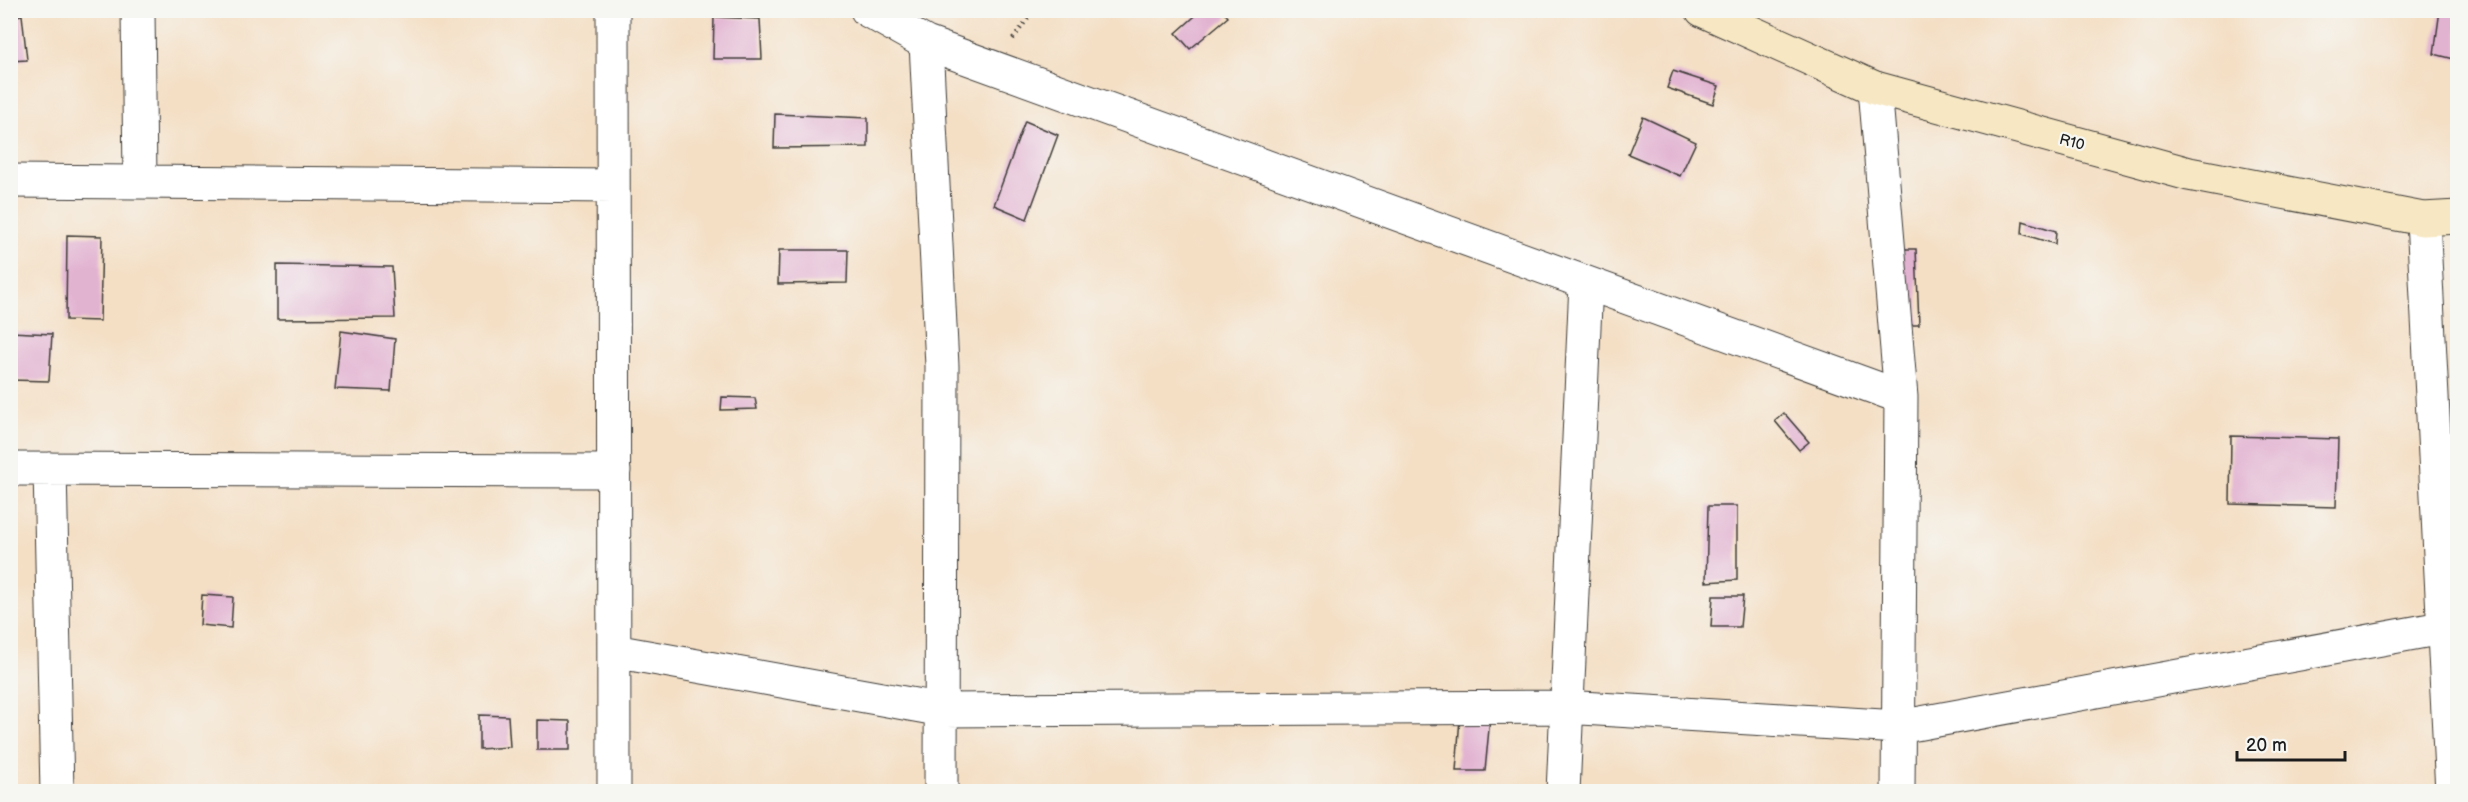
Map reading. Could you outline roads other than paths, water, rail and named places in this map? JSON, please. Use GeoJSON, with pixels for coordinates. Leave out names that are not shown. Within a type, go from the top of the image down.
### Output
{"type":"FeatureCollection","features":[{"type":"Feature","properties":{"kind":"main road","name":"R10"},"geometry":{"type":"LineString","coordinates":[[1702,10],[1875,88],[2189,174],[2423,219],[2457,217]]}},
{"type":"Feature","properties":{"kind":"street"},"geometry":{"type":"LineString","coordinates":[[138,10],[140,180]]}},
{"type":"Feature","properties":{"kind":"street"},"geometry":{"type":"LineString","coordinates":[[613,10],[614,792]]}},
{"type":"Feature","properties":{"kind":"street"},"geometry":{"type":"LineString","coordinates":[[867,10],[926,43],[1902,397]]}},
{"type":"Feature","properties":{"kind":"street"},"geometry":{"type":"LineString","coordinates":[[926,43],[942,366],[943,710],[941,792]]}},
{"type":"Feature","properties":{"kind":"street"},"geometry":{"type":"LineString","coordinates":[[1875,88],[1902,397],[1898,792]]}},
{"type":"Feature","properties":{"kind":"street"},"geometry":{"type":"LineString","coordinates":[[10,181],[140,180],[613,186]]}},
{"type":"Feature","properties":{"kind":"street"},"geometry":{"type":"LineString","coordinates":[[2423,219],[2452,626],[2452,792]]}},
{"type":"Feature","properties":{"kind":"street"},"geometry":{"type":"LineString","coordinates":[[1563,792],[1565,707],[1586,283]]}},
{"type":"Feature","properties":{"kind":"street"},"geometry":{"type":"LineString","coordinates":[[10,469],[614,471]]}},
{"type":"Feature","properties":{"kind":"street"},"geometry":{"type":"LineString","coordinates":[[50,469],[57,792]]}},
{"type":"Feature","properties":{"kind":"street"},"geometry":{"type":"LineString","coordinates":[[614,651],[943,710],[1565,707],[1899,727],[2452,626]]}}]}
